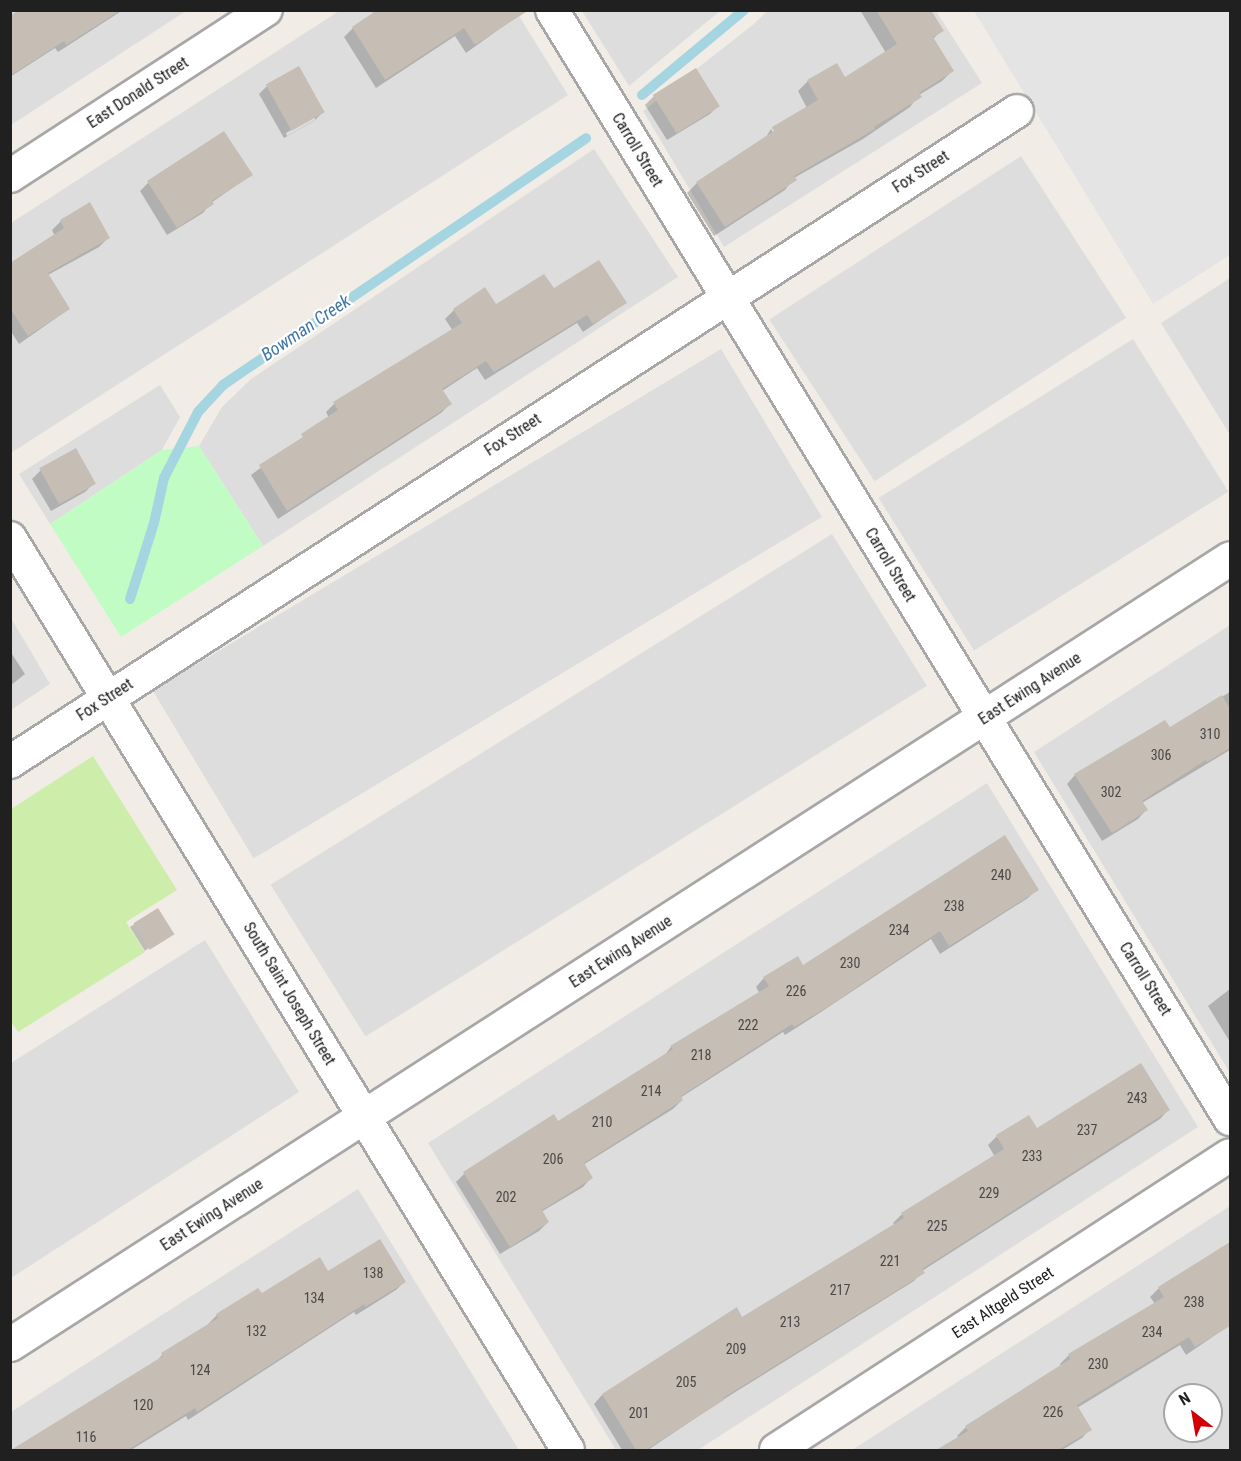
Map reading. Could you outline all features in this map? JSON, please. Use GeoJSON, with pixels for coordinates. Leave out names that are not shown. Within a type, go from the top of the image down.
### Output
{"type":"FeatureCollection","features":[{"type":"Feature","properties":{"kind":"street","name":"East Donald Street"},"geometry":{"type":"LineString","coordinates":[[10,176],[266,10]]}},
{"type":"Feature","properties":{"kind":"street","name":"Carroll Street"},"geometry":{"type":"LineString","coordinates":[[552,10],[1230,1119]]}},
{"type":"Feature","properties":{"kind":"street","name":"Fox Street"},"geometry":{"type":"LineString","coordinates":[[10,762],[1017,111]]}},
{"type":"Feature","properties":{"kind":"street","name":"South Saint Joseph Street"},"geometry":{"type":"LineString","coordinates":[[10,538],[568,1450]]}},
{"type":"Feature","properties":{"kind":"street","name":"East Ewing Avenue"},"geometry":{"type":"LineString","coordinates":[[10,1344],[1230,558]]}},
{"type":"Feature","properties":{"kind":"street","name":"East Altgeld Street"},"geometry":{"type":"LineString","coordinates":[[776,1450],[1230,1155]]}},
{"type":"Feature","properties":{"kind":"shaded area"},"geometry":{"type":"Polygon","coordinates":[[[11,11],[186,11],[11,125],[11,11]]]}},
{"type":"Feature","properties":{"kind":"shaded area"},"geometry":{"type":"Polygon","coordinates":[[[339,11],[516,11],[568,95],[11,453],[11,223],[339,11]]]}},
{"type":"Feature","properties":{"kind":"shaded area"},"geometry":{"type":"Polygon","coordinates":[[[582,11],[720,11],[629,86],[582,11]]]}},
{"type":"Feature","properties":{"kind":"shaded area"},"geometry":{"type":"Polygon","coordinates":[[[767,11],[936,11],[982,83],[724,247],[643,111],[755,23],[767,11]]]}},
{"type":"Feature","properties":{"kind":"shaded area"},"geometry":{"type":"Polygon","coordinates":[[[974,11],[1230,11],[1230,255],[1153,304],[974,11]]]}},
{"type":"Feature","properties":{"kind":"shaded area"},"geometry":{"type":"Polygon","coordinates":[[[594,149],[678,277],[263,546],[199,446],[222,407],[251,379],[594,149]]]}},
{"type":"Feature","properties":{"kind":"shaded area"},"geometry":{"type":"Polygon","coordinates":[[[1021,156],[1126,318],[875,481],[769,319],[1021,156]]]}},
{"type":"Feature","properties":{"kind":"shaded area"},"geometry":{"type":"Polygon","coordinates":[[[1230,278],[1230,435],[1161,323],[1230,278]]]}},
{"type":"Feature","properties":{"kind":"shaded area"},"geometry":{"type":"Polygon","coordinates":[[[1133,339],[1228,492],[974,651],[879,498],[1133,339]]]}},
{"type":"Feature","properties":{"kind":"shaded area"},"geometry":{"type":"Polygon","coordinates":[[[721,349],[822,517],[254,858],[153,690],[721,349]]]}},
{"type":"Feature","properties":{"kind":"shaded area"},"geometry":{"type":"Polygon","coordinates":[[[160,385],[180,417],[162,450],[50,524],[19,474],[160,385]]]}},
{"type":"Feature","properties":{"kind":"shaded area"},"geometry":{"type":"Polygon","coordinates":[[[832,534],[927,686],[365,1037],[271,885],[832,534]]]}},
{"type":"Feature","properties":{"kind":"shaded area"},"geometry":{"type":"Polygon","coordinates":[[[11,618],[50,684],[10,710],[11,618]]]}},
{"type":"Feature","properties":{"kind":"shaded area"},"geometry":{"type":"Polygon","coordinates":[[[1230,625],[1230,1073],[1034,752],[1230,625]]]}},
{"type":"Feature","properties":{"kind":"shaded area"},"geometry":{"type":"Polygon","coordinates":[[[987,783],[1198,1127],[698,1450],[616,1450],[428,1143],[987,783]]]}},
{"type":"Feature","properties":{"kind":"shaded area"},"geometry":{"type":"Polygon","coordinates":[[[205,940],[299,1092],[11,1278],[11,1063],[205,940]]]}},
{"type":"Feature","properties":{"kind":"shaded area"},"geometry":{"type":"Polygon","coordinates":[[[358,1189],[519,1450],[11,1450],[11,1412],[358,1189]]]}},
{"type":"Feature","properties":{"kind":"shaded area"},"geometry":{"type":"Polygon","coordinates":[[[1230,1206],[1230,1450],[852,1450],[1230,1206]]]}},
{"type":"Feature","properties":{"kind":"green space"},"geometry":{"type":"Polygon","coordinates":[[[199,446],[263,546],[121,637],[50,524],[162,450],[199,446]]]}},
{"type":"Feature","properties":{"kind":"green space"},"geometry":{"type":"Polygon","coordinates":[[[93,756],[177,890],[126,922],[145,952],[18,1032],[10,1020],[11,809],[93,756]]]}},
{"type":"Feature","properties":{"kind":"building"},"geometry":{"type":"Polygon","coordinates":[[[19,10],[121,10],[66,45],[64,41],[10,76],[10,16],[19,10]]]}},
{"type":"Feature","properties":{"kind":"building"},"geometry":{"type":"Polygon","coordinates":[[[377,10],[529,10],[475,45],[464,28],[385,80],[352,27],[377,10]]]}},
{"type":"Feature","properties":{"kind":"building"},"geometry":{"type":"Polygon","coordinates":[[[876,10],[931,10],[944,31],[933,37],[954,71],[919,93],[922,97],[874,127],[875,129],[794,176],[797,180],[725,227],[696,182],[774,131],[772,127],[818,100],[807,80],[837,63],[845,77],[897,44],[876,10]]]}},
{"type":"Feature","properties":{"kind":"building"},"geometry":{"type":"Polygon","coordinates":[[[299,66],[325,112],[291,131],[266,84],[299,66]]]}},
{"type":"Feature","properties":{"kind":"building"},"geometry":{"type":"Polygon","coordinates":[[[696,68],[720,106],[677,133],[653,95],[696,68]]]}},
{"type":"Feature","properties":{"kind":"building"},"geometry":{"type":"Polygon","coordinates":[[[224,131],[253,175],[212,201],[214,204],[177,228],[147,181],[224,131]]]}},
{"type":"Feature","properties":{"kind":"building"},"geometry":{"type":"Polygon","coordinates":[[[90,202],[110,238],[48,273],[70,309],[28,336],[10,308],[10,263],[64,228],[60,220],[90,202]]]}},
{"type":"Feature","properties":{"kind":"building"},"geometry":{"type":"Polygon","coordinates":[[[599,260],[627,303],[593,324],[587,315],[494,372],[486,361],[442,389],[452,404],[287,511],[259,465],[303,437],[301,434],[338,410],[333,402],[462,323],[453,309],[485,287],[496,304],[544,274],[554,288],[599,260]]]}},
{"type":"Feature","properties":{"kind":"building"},"geometry":{"type":"Polygon","coordinates":[[[76,448],[96,484],[59,504],[39,468],[76,448]]]}},
{"type":"Feature","properties":{"kind":"building"},"geometry":{"type":"Polygon","coordinates":[[[1222,695],[1230,709],[1230,748],[1207,762],[1206,760],[1142,801],[1148,810],[1112,833],[1074,774],[1165,720],[1170,727],[1222,695]]]}},
{"type":"Feature","properties":{"kind":"building"},"geometry":{"type":"Polygon","coordinates":[[[1005,835],[1039,890],[949,946],[940,931],[829,1006],[794,1027],[792,1024],[681,1096],[683,1100],[584,1163],[593,1178],[542,1210],[549,1222],[510,1247],[463,1172],[554,1114],[558,1121],[673,1049],[670,1046],[769,986],[763,977],[798,956],[803,965],[1005,835]]]}},
{"type":"Feature","properties":{"kind":"building"},"geometry":{"type":"Polygon","coordinates":[[[158,908],[174,934],[150,950],[133,923],[158,908]]]}},
{"type":"Feature","properties":{"kind":"building"},"geometry":{"type":"Polygon","coordinates":[[[1141,1063],[1170,1110],[922,1269],[925,1273],[723,1398],[724,1400],[646,1450],[636,1450],[602,1394],[737,1307],[742,1317],[904,1218],[901,1213],[1004,1149],[996,1135],[1029,1115],[1037,1128],[1141,1063]]]}},
{"type":"Feature","properties":{"kind":"building"},"geometry":{"type":"Polygon","coordinates":[[[380,1239],[406,1282],[365,1307],[364,1304],[197,1412],[195,1408],[128,1450],[11,1450],[163,1356],[161,1353],[218,1318],[216,1314],[258,1288],[262,1293],[320,1257],[328,1271],[380,1239]]]}},
{"type":"Feature","properties":{"kind":"building"},"geometry":{"type":"Polygon","coordinates":[[[1230,1242],[1230,1326],[1195,1347],[1189,1337],[1077,1405],[1092,1430],[1058,1450],[936,1450],[968,1431],[965,1426],[1070,1359],[1068,1354],[1164,1297],[1158,1287],[1230,1242]]]}},
{"type":"Feature","properties":{"kind":"waterway","name":"Bowman Creek"},"geometry":{"type":"LineString","coordinates":[[642,95],[744,10]]}},
{"type":"Feature","properties":{"kind":"waterway","name":"Bowman Creek"},"geometry":{"type":"LineString","coordinates":[[130,599],[154,523],[164,478],[198,412],[223,385],[586,138]]}}]}
